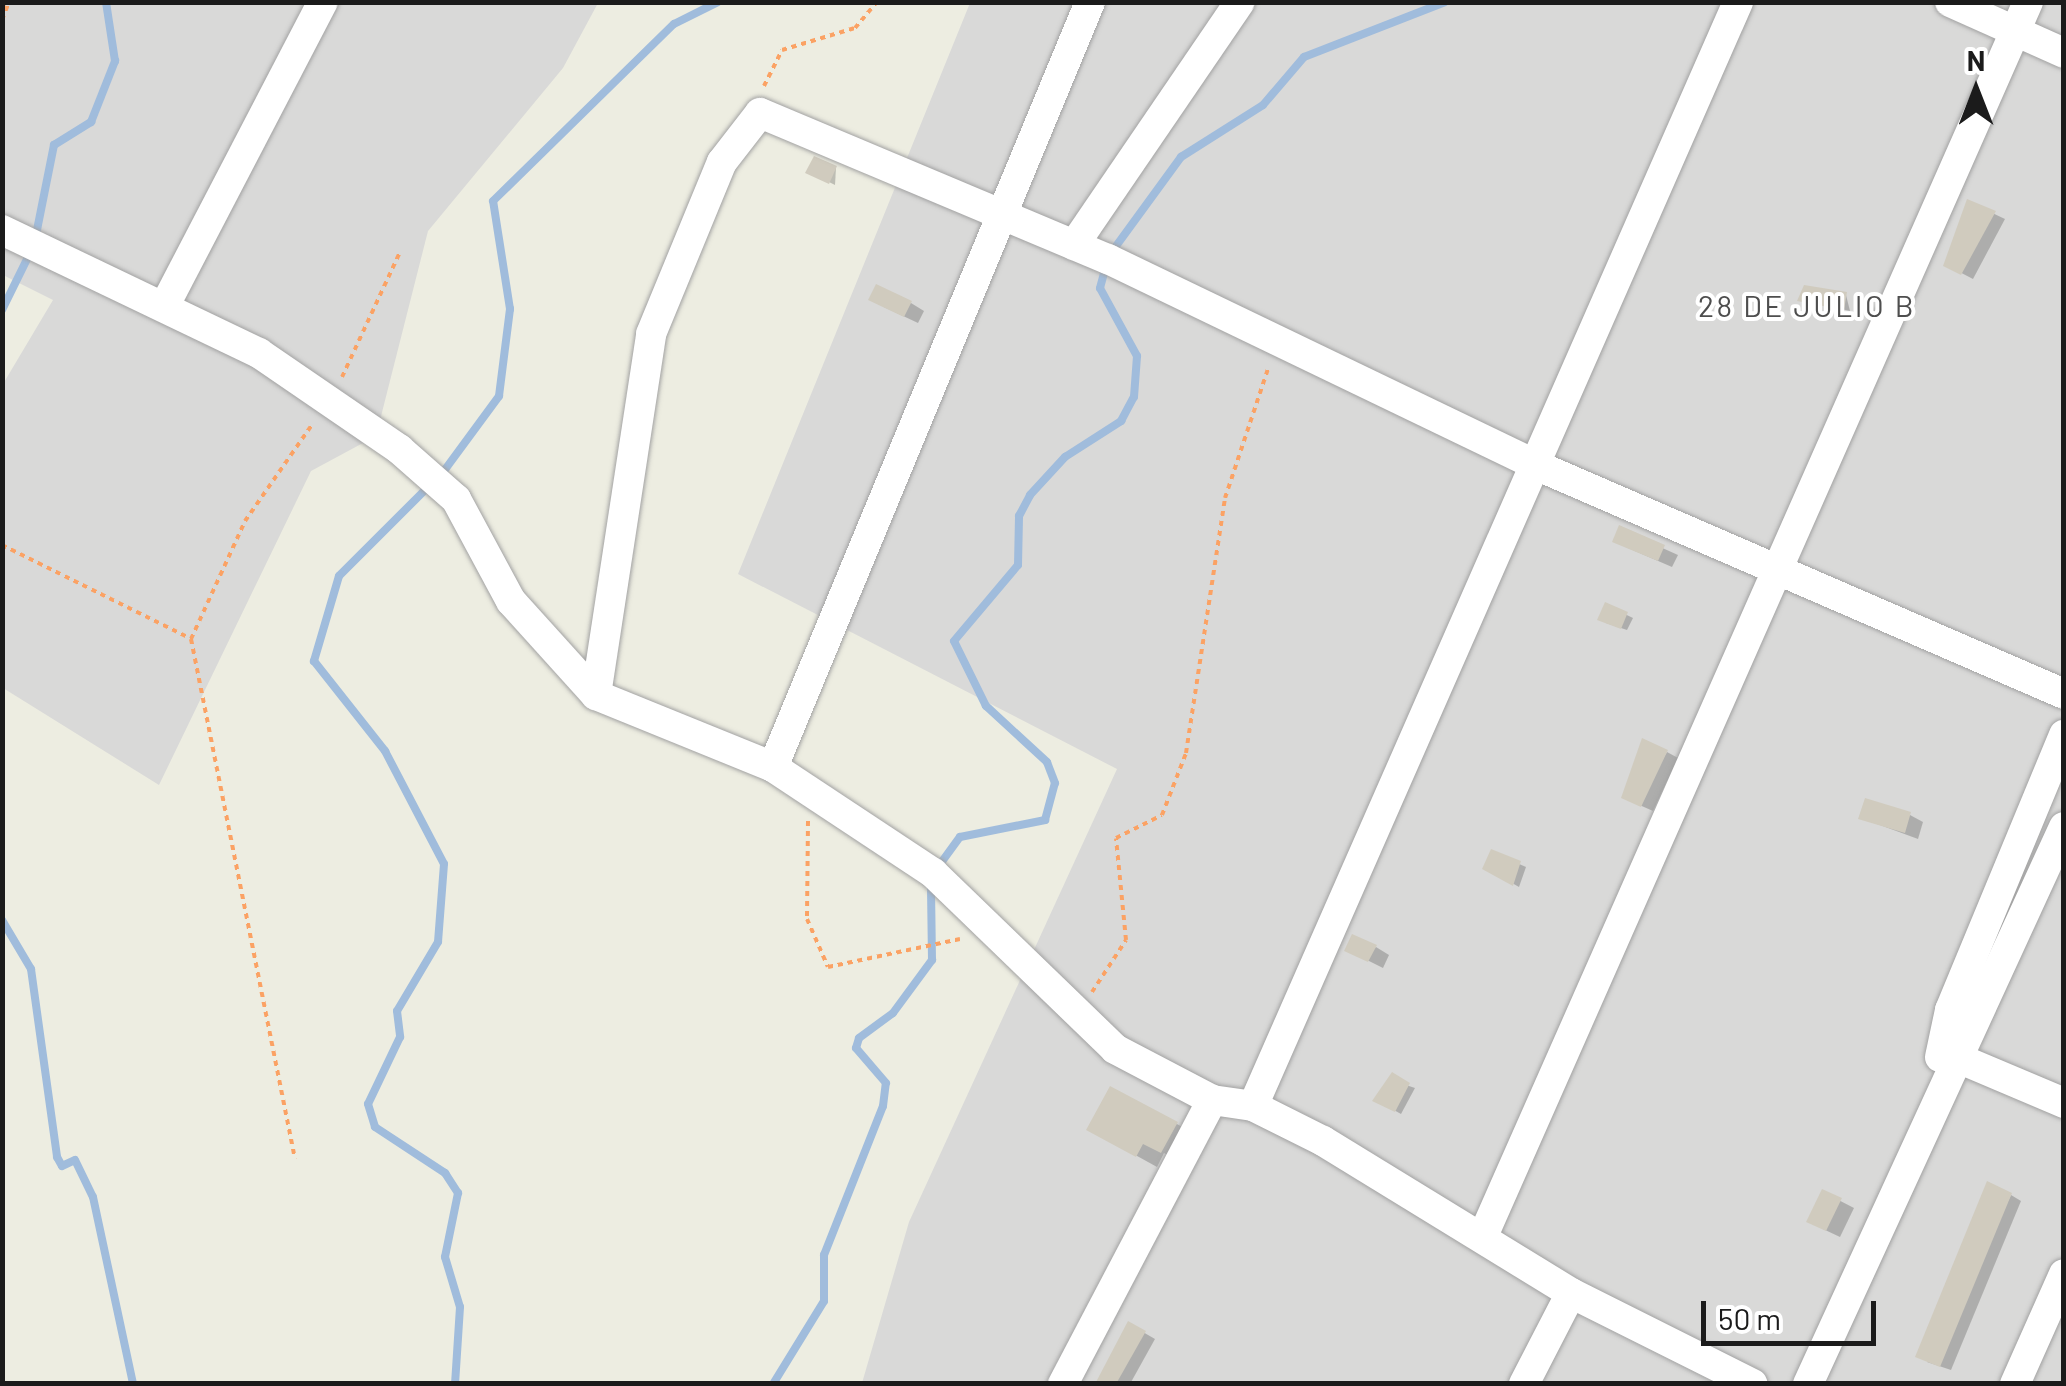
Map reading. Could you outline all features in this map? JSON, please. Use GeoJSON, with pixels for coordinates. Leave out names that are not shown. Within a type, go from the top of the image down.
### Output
{"type":"FeatureCollection","features":[{"type":"Feature","properties":{"kind":"street"},"geometry":{"type":"LineString","coordinates":[[164,305],[323,2]]}},
{"type":"Feature","properties":{"kind":"street"},"geometry":{"type":"LineString","coordinates":[[773,767],[1090,2]]}},
{"type":"Feature","properties":{"kind":"street"},"geometry":{"type":"LineString","coordinates":[[1074,245],[1240,2]]}},
{"type":"Feature","properties":{"kind":"street"},"geometry":{"type":"LineString","coordinates":[[1253,1106],[1538,466],[1738,2]]}},
{"type":"Feature","properties":{"kind":"street"},"geometry":{"type":"LineString","coordinates":[[1950,2],[2064,53]]}},
{"type":"Feature","properties":{"kind":"street"},"geometry":{"type":"LineString","coordinates":[[1483,1236],[2028,2]]}},
{"type":"Feature","properties":{"kind":"street"},"geometry":{"type":"LineString","coordinates":[[596,694],[651,334],[722,162],[760,113],[1000,212],[1538,466],[2064,694]]}},
{"type":"Feature","properties":{"kind":"street"},"geometry":{"type":"LineString","coordinates":[[2,230],[164,305],[330,403],[456,499],[511,601],[596,694],[773,767],[934,873],[1062,988],[1074,1014],[1115,1049],[1212,1100],[1253,1106],[1483,1236],[1571,1294],[1753,1384]]}},
{"type":"Feature","properties":{"kind":"street"},"geometry":{"type":"LineString","coordinates":[[1946,1068],[1950,1010],[2064,735]]}},
{"type":"Feature","properties":{"kind":"street"},"geometry":{"type":"LineString","coordinates":[[1808,1384],[1946,1068],[2064,826]]}},
{"type":"Feature","properties":{"kind":"street"},"geometry":{"type":"LineString","coordinates":[[1946,1068],[2064,1104]]}},
{"type":"Feature","properties":{"kind":"street"},"geometry":{"type":"LineString","coordinates":[[1064,1384],[1212,1100]]}},
{"type":"Feature","properties":{"kind":"street"},"geometry":{"type":"LineString","coordinates":[[2015,1384],[2064,1274]]}},
{"type":"Feature","properties":{"kind":"street"},"geometry":{"type":"LineString","coordinates":[[1524,1384],[1571,1294]]}},
{"type":"Feature","properties":{"kind":"path"},"geometry":{"type":"LineString","coordinates":[[2,20],[9,2]]}},
{"type":"Feature","properties":{"kind":"path"},"geometry":{"type":"LineString","coordinates":[[760,113],[756,102],[782,50],[855,28],[876,2]]}},
{"type":"Feature","properties":{"kind":"path"},"geometry":{"type":"LineString","coordinates":[[294,1159],[191,639],[281,460],[330,403],[400,252]]}},
{"type":"Feature","properties":{"kind":"path"},"geometry":{"type":"LineString","coordinates":[[1074,1014],[1126,940],[1116,838],[1162,814],[1186,753],[1224,498],[1277,340]]}},
{"type":"Feature","properties":{"kind":"path"},"geometry":{"type":"LineString","coordinates":[[2,544],[191,639]]}},
{"type":"Feature","properties":{"kind":"path"},"geometry":{"type":"LineString","coordinates":[[814,797],[807,919],[828,968],[842,971],[929,941],[959,938],[972,950]]}},
{"type":"Feature","properties":{"kind":"shaded area"},"geometry":{"type":"Polygon","coordinates":[[[2,3],[598,3],[563,68],[428,231],[376,436],[311,471],[159,785],[3,688],[3,384],[53,300],[3,275],[2,3]]]}},
{"type":"Feature","properties":{"kind":"shaded area"},"geometry":{"type":"Polygon","coordinates":[[[970,3],[2063,3],[2063,1383],[862,1383],[909,1222],[1117,769],[738,574],[970,3]]]}},
{"type":"Feature","properties":{"kind":"building"},"geometry":{"type":"Polygon","coordinates":[[[814,156],[837,166],[829,184],[805,173],[814,156]]]}},
{"type":"Feature","properties":{"kind":"building"},"geometry":{"type":"Polygon","coordinates":[[[1967,199],[1996,211],[1961,275],[1943,266],[1967,199]]]}},
{"type":"Feature","properties":{"kind":"building"},"geometry":{"type":"Polygon","coordinates":[[[876,284],[912,301],[904,317],[868,300],[876,284]]]}},
{"type":"Feature","properties":{"kind":"building"},"geometry":{"type":"Polygon","coordinates":[[[1804,285],[1847,292],[1844,310],[1797,301],[1804,285]]]}},
{"type":"Feature","properties":{"kind":"building"},"geometry":{"type":"Polygon","coordinates":[[[1619,525],[1665,545],[1658,561],[1612,542],[1619,525]]]}},
{"type":"Feature","properties":{"kind":"building"},"geometry":{"type":"Polygon","coordinates":[[[1605,602],[1628,612],[1621,629],[1597,620],[1605,602]]]}},
{"type":"Feature","properties":{"kind":"building"},"geometry":{"type":"Polygon","coordinates":[[[1642,738],[1668,750],[1641,807],[1621,798],[1642,738]]]}},
{"type":"Feature","properties":{"kind":"building"},"geometry":{"type":"Polygon","coordinates":[[[1865,798],[1911,812],[1905,833],[1858,819],[1865,798]]]}},
{"type":"Feature","properties":{"kind":"building"},"geometry":{"type":"Polygon","coordinates":[[[1491,849],[1521,861],[1513,886],[1482,869],[1491,849]]]}},
{"type":"Feature","properties":{"kind":"building"},"geometry":{"type":"Polygon","coordinates":[[[1352,934],[1377,945],[1368,962],[1344,951],[1352,934]]]}},
{"type":"Feature","properties":{"kind":"building"},"geometry":{"type":"Polygon","coordinates":[[[1392,1072],[1410,1083],[1395,1112],[1372,1101],[1392,1072]]]}},
{"type":"Feature","properties":{"kind":"building"},"geometry":{"type":"Polygon","coordinates":[[[1110,1086],[1178,1122],[1161,1153],[1143,1144],[1136,1157],[1086,1130],[1110,1086]]]}},
{"type":"Feature","properties":{"kind":"building"},"geometry":{"type":"Polygon","coordinates":[[[1987,1181],[2012,1193],[1940,1367],[1915,1357],[1987,1181]]]}},
{"type":"Feature","properties":{"kind":"building"},"geometry":{"type":"Polygon","coordinates":[[[1822,1189],[1842,1198],[1826,1231],[1806,1222],[1822,1189]]]}},
{"type":"Feature","properties":{"kind":"building"},"geometry":{"type":"Polygon","coordinates":[[[1128,1321],[1146,1331],[1116,1384],[1095,1384],[1128,1321]]]}},
{"type":"Feature","properties":{"kind":"waterway"},"geometry":{"type":"LineString","coordinates":[[35,240],[54,145],[91,122],[115,61],[106,2]]}},
{"type":"Feature","properties":{"kind":"waterway"},"geometry":{"type":"LineString","coordinates":[[441,475],[499,396],[510,309],[493,201],[674,24],[718,2]]}},
{"type":"Feature","properties":{"kind":"waterway"},"geometry":{"type":"LineString","coordinates":[[1111,253],[1181,157],[1263,105],[1304,57],[1445,2]]}},
{"type":"Feature","properties":{"kind":"waterway"},"geometry":{"type":"LineString","coordinates":[[2,310],[30,253]]}},
{"type":"Feature","properties":{"kind":"waterway"},"geometry":{"type":"LineString","coordinates":[[938,867],[960,837],[1045,820],[1055,783],[1047,762],[986,706],[954,641],[1018,565],[1019,516],[1030,495],[1065,457],[1121,421],[1134,397],[1137,356],[1100,288],[1106,266]]}},
{"type":"Feature","properties":{"kind":"waterway"},"geometry":{"type":"LineString","coordinates":[[431,484],[339,576],[314,661],[385,751],[444,864],[438,942],[397,1011],[400,1037],[368,1104],[375,1127],[445,1173],[458,1193],[445,1257],[460,1307],[455,1384]]}},
{"type":"Feature","properties":{"kind":"waterway"},"geometry":{"type":"LineString","coordinates":[[773,1384],[824,1301],[824,1255],[883,1106],[886,1083],[856,1048],[859,1038],[893,1013],[932,960],[931,884]]}},
{"type":"Feature","properties":{"kind":"waterway"},"geometry":{"type":"LineString","coordinates":[[2,920],[31,969],[57,1157],[62,1166],[75,1160],[93,1197],[133,1384]]}},
{"type":"Feature","properties":{"kind":"district","name":"28 DE JULIO B"},"geometry":{"type":"Point","coordinates":[1807,305]}}]}
